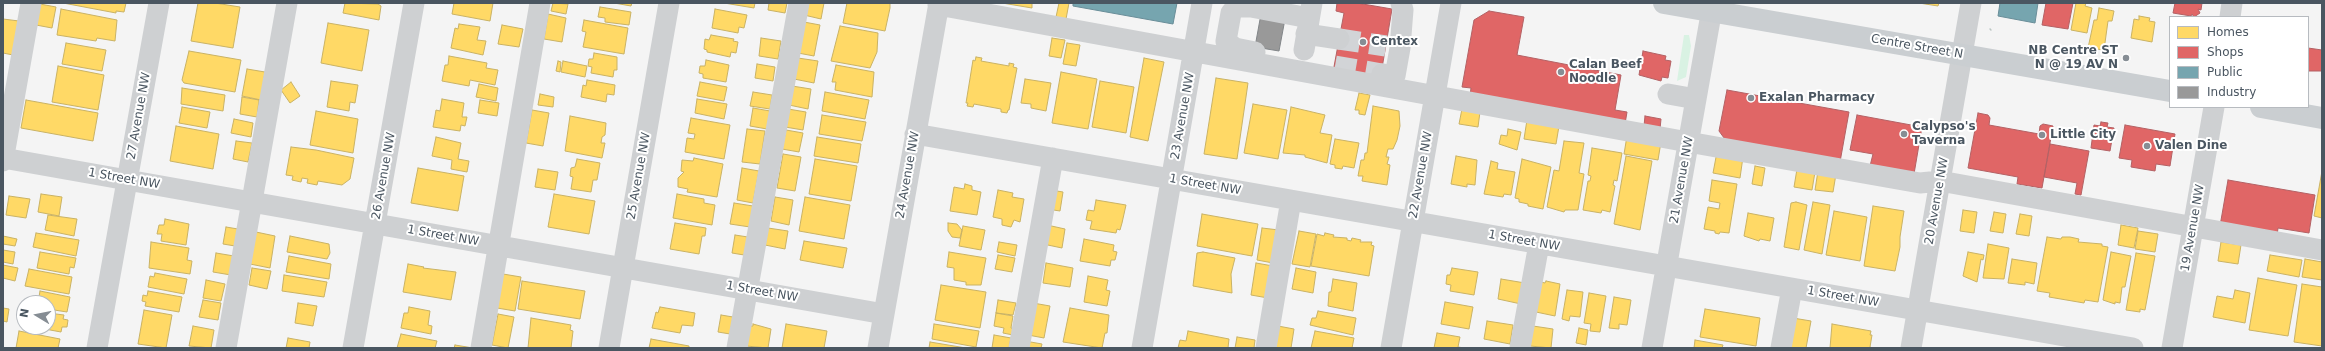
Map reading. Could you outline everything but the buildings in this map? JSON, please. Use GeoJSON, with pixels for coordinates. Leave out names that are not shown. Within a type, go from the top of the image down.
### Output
{"type":"FeatureCollection","features":[{"type":"Feature","properties":{"kind":"main road","name":"Centre Street N"},"geometry":{"type":"LineString","coordinates":[[1664,3],[1712,7],[2169,91]]}},
{"type":"Feature","properties":{"kind":"main road"},"geometry":{"type":"LineString","coordinates":[[2267,108],[2322,118]]}},
{"type":"Feature","properties":{"kind":"street"},"geometry":{"type":"LineString","coordinates":[[3,159],[31,3]]}},
{"type":"Feature","properties":{"kind":"street","name":"27 Avenue NW"},"geometry":{"type":"LineString","coordinates":[[97,348],[159,3]]}},
{"type":"Feature","properties":{"kind":"street"},"geometry":{"type":"LineString","coordinates":[[226,348],[287,3]]}},
{"type":"Feature","properties":{"kind":"street","name":"26 Avenue NW"},"geometry":{"type":"LineString","coordinates":[[353,348],[414,3]]}},
{"type":"Feature","properties":{"kind":"street"},"geometry":{"type":"LineString","coordinates":[[481,348],[540,3]]}},
{"type":"Feature","properties":{"kind":"street","name":"25 Avenue NW"},"geometry":{"type":"LineString","coordinates":[[609,348],[669,3]]}},
{"type":"Feature","properties":{"kind":"street"},"geometry":{"type":"LineString","coordinates":[[737,348],[799,3]]}},
{"type":"Feature","properties":{"kind":"street","name":"23 Avenue NW"},"geometry":{"type":"LineString","coordinates":[[1142,348],[1202,3]]}},
{"type":"Feature","properties":{"kind":"street"},"geometry":{"type":"LineString","coordinates":[[1382,74],[1395,76],[1393,47],[1403,10],[1401,3]]}},
{"type":"Feature","properties":{"kind":"street","name":"22 Avenue NW"},"geometry":{"type":"LineString","coordinates":[[1391,348],[1451,3]]}},
{"type":"Feature","properties":{"kind":"street","name":"20 Avenue NW"},"geometry":{"type":"LineString","coordinates":[[1911,348],[1971,3]]}},
{"type":"Feature","properties":{"kind":"street"},"geometry":{"type":"LineString","coordinates":[[2230,16],[2232,3]]}},
{"type":"Feature","properties":{"kind":"street"},"geometry":{"type":"LineString","coordinates":[[939,4],[1194,52],[1435,94],[1688,142],[1920,183],[1940,181],[2193,228],[2322,250]]}},
{"type":"Feature","properties":{"kind":"street","name":"24 Avenue NW"},"geometry":{"type":"LineString","coordinates":[[878,348],[939,4]]}},
{"type":"Feature","properties":{"kind":"street"},"geometry":{"type":"LineString","coordinates":[[1335,66],[1235,48],[1226,41],[1231,13],[1236,7],[1251,5],[1339,39]]}},
{"type":"Feature","properties":{"kind":"street","name":"21 Avenue NW"},"geometry":{"type":"LineString","coordinates":[[1652,348],[1712,7]]}},
{"type":"Feature","properties":{"kind":"street"},"geometry":{"type":"LineString","coordinates":[[1668,94],[1696,99]]}},
{"type":"Feature","properties":{"kind":"street","name":"19 Avenue NW"},"geometry":{"type":"LineString","coordinates":[[2172,348],[2214,108]]}},
{"type":"Feature","properties":{"kind":"street","name":"1 Street NW"},"geometry":{"type":"LineString","coordinates":[[915,134],[1918,310],[2043,340],[2133,348]]}},
{"type":"Feature","properties":{"kind":"street"},"geometry":{"type":"LineString","coordinates":[[1020,348],[1053,158]]}},
{"type":"Feature","properties":{"kind":"street","name":"1 Street NW"},"geometry":{"type":"LineString","coordinates":[[3,159],[884,314]]}},
{"type":"Feature","properties":{"kind":"street"},"geometry":{"type":"LineString","coordinates":[[1266,348],[1291,200]]}},
{"type":"Feature","properties":{"kind":"street"},"geometry":{"type":"LineString","coordinates":[[1520,348],[1539,244]]}},
{"type":"Feature","properties":{"kind":"street"},"geometry":{"type":"LineString","coordinates":[[1781,348],[1792,288]]}},
{"type":"Feature","properties":{"kind":"green space"},"geometry":{"type":"Polygon","coordinates":[[[1684,35],[1689,35],[1691,46],[1686,77],[1677,81],[1684,35]]]}},
{"type":"Feature","properties":{"kind":"tunnel"},"geometry":{"type":"LineString","coordinates":[[1339,39],[1386,46]]}},
{"type":"Feature","properties":{"kind":"tunnel"},"geometry":{"type":"LineString","coordinates":[[1335,66],[1382,74]]}},
{"type":"Feature","properties":{"kind":"place","name":"Centex"},"geometry":{"type":"Point","coordinates":[1363,42]}},
{"type":"Feature","properties":{"kind":"place","name":"NB Centre ST N @ 19 AV N"},"geometry":{"type":"Point","coordinates":[2126,58]}},
{"type":"Feature","properties":{"kind":"place","name":"Calan Beef Noodle"},"geometry":{"type":"Point","coordinates":[1561,72]}},
{"type":"Feature","properties":{"kind":"place","name":"Exalan Pharmacy"},"geometry":{"type":"Point","coordinates":[1751,98]}},
{"type":"Feature","properties":{"kind":"place","name":"Calypso's Taverna"},"geometry":{"type":"Point","coordinates":[1904,134]}},
{"type":"Feature","properties":{"kind":"place","name":"Little City"},"geometry":{"type":"Point","coordinates":[2042,135]}},
{"type":"Feature","properties":{"kind":"place","name":"Valen Dine"},"geometry":{"type":"Point","coordinates":[2147,146]}}]}
